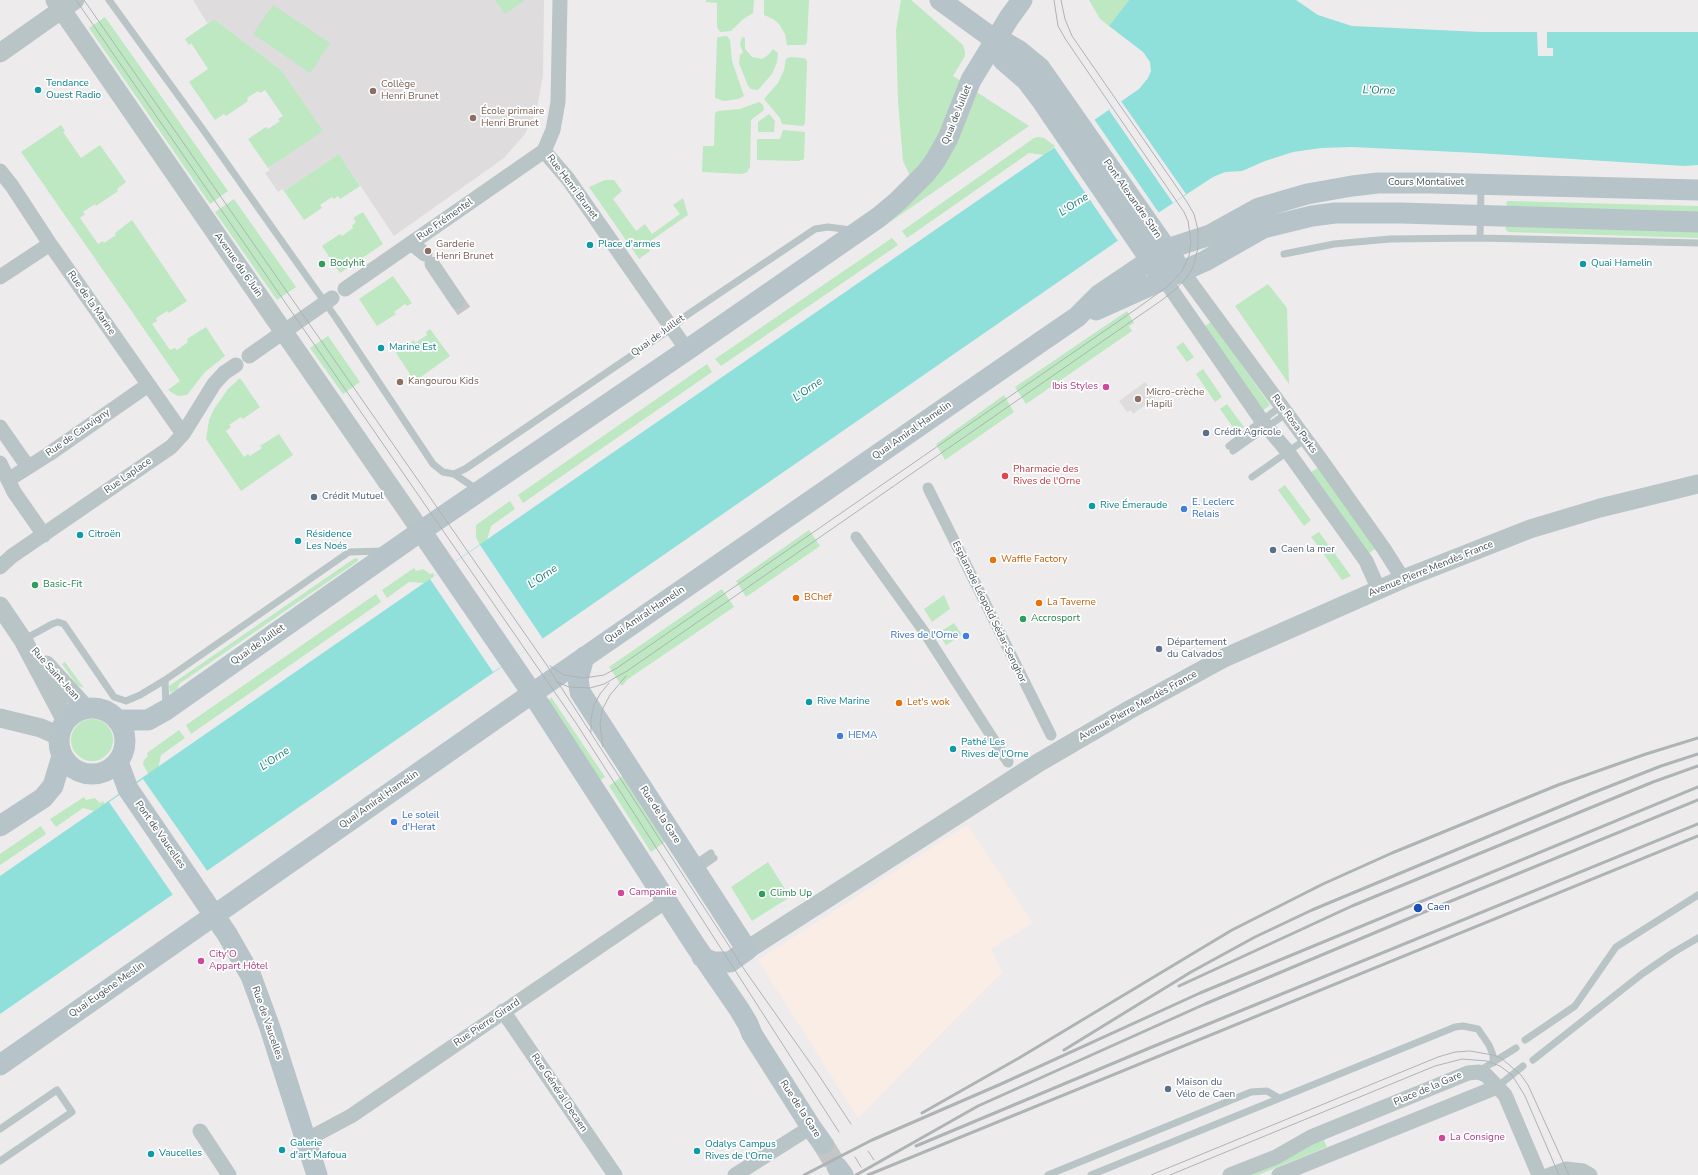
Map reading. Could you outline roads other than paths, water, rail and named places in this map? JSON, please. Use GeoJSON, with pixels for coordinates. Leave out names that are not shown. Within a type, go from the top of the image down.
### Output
{"type":"FeatureCollection","features":[{"type":"Feature","properties":{"kind":"main road","name":"Pont Alexandre Stirn"},"geometry":{"type":"LineString","coordinates":[[940,0],[995,40],[1006,43],[1018,50],[1040,68],[1075,132],[1173,275]]}},
{"type":"Feature","properties":{"kind":"main road","name":"Quai de Juillet"},"geometry":{"type":"LineString","coordinates":[[117,720],[148,720],[166,710],[421,531],[859,232],[898,201],[926,173],[935,161],[948,138],[971,80],[995,40],[1022,0]]}},
{"type":"Feature","properties":{"kind":"main road","name":"Cours Montalivet"},"geometry":{"type":"LineString","coordinates":[[1159,254],[1210,235],[1259,208],[1329,189],[1378,183],[1481,184],[1698,190]]}},
{"type":"Feature","properties":{"kind":"main road"},"geometry":{"type":"LineString","coordinates":[[1173,275],[1205,261],[1262,228],[1305,217],[1336,213],[1400,213],[1698,222]]}},
{"type":"Feature","properties":{"kind":"main road","name":"Quai Amiral Hamelin"},"geometry":{"type":"LineString","coordinates":[[215,915],[532,693],[1077,317],[1100,295],[1159,254]]}},
{"type":"Feature","properties":{"kind":"main road","name":"Quai Amiral Hamelin"},"geometry":{"type":"LineString","coordinates":[[1077,317],[1106,306],[1129,294],[1173,275]]}},
{"type":"Feature","properties":{"kind":"main road","name":"Rue de la Gare"},"geometry":{"type":"LineString","coordinates":[[421,531],[532,693],[702,957],[722,994],[748,1024],[752,1034],[823,1144]]}},
{"type":"Feature","properties":{"kind":"main road","name":"Rue de la Gare"},"geometry":{"type":"LineString","coordinates":[[584,657],[578,678],[580,692],[747,950]]}},
{"type":"Feature","properties":{"kind":"main road"},"geometry":{"type":"LineString","coordinates":[[0,826],[43,798],[53,786],[63,738],[75,713],[86,709],[100,709],[108,712],[117,720],[123,730],[125,737],[124,752],[118,762],[110,769],[98,774],[89,774],[75,769],[63,738]]}},
{"type":"Feature","properties":{"kind":"main road","name":"Pont de Vaucelles"},"geometry":{"type":"LineString","coordinates":[[118,762],[128,789],[193,882]]}},
{"type":"Feature","properties":{"kind":"main road"},"geometry":{"type":"LineString","coordinates":[[98,774],[112,784],[128,789]]}},
{"type":"Feature","properties":{"kind":"main road","name":"Rue de Vaucelles"},"geometry":{"type":"LineString","coordinates":[[193,882],[239,954],[256,987],[317,1175]]}},
{"type":"Feature","properties":{"kind":"main road","name":"Quai Eugène Meslin"},"geometry":{"type":"LineString","coordinates":[[0,1065],[215,915]]}},
{"type":"Feature","properties":{"kind":"main road"},"geometry":{"type":"LineString","coordinates":[[702,957],[713,962],[730,962],[747,950]]}},
{"type":"Feature","properties":{"kind":"main road"},"geometry":{"type":"LineString","coordinates":[[722,994],[730,962]]}},
{"type":"Feature","properties":{"kind":"street","name":"Rue Henri Brunet"},"geometry":{"type":"LineString","coordinates":[[560,0],[558,102],[553,130],[544,151],[568,180],[687,350]]}},
{"type":"Feature","properties":{"kind":"street"},"geometry":{"type":"LineString","coordinates":[[0,53],[64,3]]}},
{"type":"Feature","properties":{"kind":"street","name":"Avenue du 6 Juin"},"geometry":{"type":"LineString","coordinates":[[64,3],[284,332],[421,531]]}},
{"type":"Feature","properties":{"kind":"street","name":"Rue Frémentel"},"geometry":{"type":"LineString","coordinates":[[345,289],[544,151]]}},
{"type":"Feature","properties":{"kind":"street","name":"Rue de la Marine"},"geometry":{"type":"LineString","coordinates":[[0,171],[35,219],[50,244],[148,385],[157,395],[182,434]]}},
{"type":"Feature","properties":{"kind":"street"},"geometry":{"type":"LineString","coordinates":[[411,243],[428,259],[457,301]]}},
{"type":"Feature","properties":{"kind":"street"},"geometry":{"type":"LineString","coordinates":[[0,277],[50,244]]}},
{"type":"Feature","properties":{"kind":"street"},"geometry":{"type":"LineString","coordinates":[[1173,275],[1264,425],[1288,452],[1366,561],[1379,590]]}},
{"type":"Feature","properties":{"kind":"street","name":"Rue Rosa Parks"},"geometry":{"type":"LineString","coordinates":[[1173,275],[1284,410],[1384,549],[1403,579]]}},
{"type":"Feature","properties":{"kind":"street"},"geometry":{"type":"LineString","coordinates":[[249,356],[329,301]]}},
{"type":"Feature","properties":{"kind":"street","name":"Rue Laplace"},"geometry":{"type":"LineString","coordinates":[[0,567],[12,556],[171,447],[182,434],[214,384],[224,373],[236,365]]}},
{"type":"Feature","properties":{"kind":"street","name":"Rue de Cauvigny"},"geometry":{"type":"LineString","coordinates":[[8,480],[148,385]]}},
{"type":"Feature","properties":{"kind":"street"},"geometry":{"type":"LineString","coordinates":[[0,427],[28,467]]}},
{"type":"Feature","properties":{"kind":"street"},"geometry":{"type":"LineString","coordinates":[[0,463],[14,492],[44,535]]}},
{"type":"Feature","properties":{"kind":"street","name":"Avenue Pierre Mendès France"},"geometry":{"type":"LineString","coordinates":[[747,950],[998,788],[1129,710],[1224,658],[1403,579],[1548,523],[1642,497],[1698,484]]}},
{"type":"Feature","properties":{"kind":"street","name":"Esplanade Léopold Sédar-Senghor"},"geometry":{"type":"LineString","coordinates":[[928,488],[1051,735]]}},
{"type":"Feature","properties":{"kind":"street"},"geometry":{"type":"LineString","coordinates":[[856,537],[925,633],[1008,762]]}},
{"type":"Feature","properties":{"kind":"street","name":"Rue Saint-Jean"},"geometry":{"type":"LineString","coordinates":[[0,606],[23,640],[86,709]]}},
{"type":"Feature","properties":{"kind":"street","name":"Rue Saint-Jean"},"geometry":{"type":"LineString","coordinates":[[23,640],[63,738]]}},
{"type":"Feature","properties":{"kind":"street"},"geometry":{"type":"LineString","coordinates":[[0,718],[36,727],[63,738]]}},
{"type":"Feature","properties":{"kind":"street","name":"Rue Pierre Girard"},"geometry":{"type":"LineString","coordinates":[[306,1140],[351,1116],[666,901]]}},
{"type":"Feature","properties":{"kind":"street","name":"Rue Général Decaen"},"geometry":{"type":"LineString","coordinates":[[503,1012],[615,1175]]}},
{"type":"Feature","properties":{"kind":"street"},"geometry":{"type":"LineString","coordinates":[[1479,1072],[1486,1075],[1505,1095],[1539,1175]]}},
{"type":"Feature","properties":{"kind":"street","name":"Place de la Gare"},"geometry":{"type":"LineString","coordinates":[[1230,1175],[1276,1157],[1311,1138],[1468,1073],[1479,1072]]}},
{"type":"Feature","properties":{"kind":"street"},"geometry":{"type":"LineString","coordinates":[[1279,1175],[1497,1087]]}},
{"type":"Feature","properties":{"kind":"street"},"geometry":{"type":"LineString","coordinates":[[735,1175],[811,1127]]}},
{"type":"Feature","properties":{"kind":"street"},"geometry":{"type":"LineString","coordinates":[[200,1131],[229,1175]]}},
{"type":"Feature","properties":{"kind":"street"},"geometry":{"type":"LineString","coordinates":[[1556,1174],[1566,1169],[1576,1170],[1590,1175]]}},
{"type":"Feature","properties":{"kind":"lane"},"geometry":{"type":"LineString","coordinates":[[109,0],[329,301],[433,464],[443,472],[454,474],[480,491]]}},
{"type":"Feature","properties":{"kind":"lane"},"geometry":{"type":"LineString","coordinates":[[1480,238],[1481,184]]}},
{"type":"Feature","properties":{"kind":"lane","name":"Quai de Juillet"},"geometry":{"type":"LineString","coordinates":[[454,474],[465,469],[672,328],[687,315],[815,229],[828,227],[859,232]]}},
{"type":"Feature","properties":{"kind":"lane"},"geometry":{"type":"LineString","coordinates":[[1284,254],[1334,244],[1390,239],[1480,238],[1698,243]]}},
{"type":"Feature","properties":{"kind":"lane"},"geometry":{"type":"LineString","coordinates":[[1231,448],[1284,410]]}},
{"type":"Feature","properties":{"kind":"lane"},"geometry":{"type":"LineString","coordinates":[[1252,478],[1306,440]]}},
{"type":"Feature","properties":{"kind":"lane"},"geometry":{"type":"LineString","coordinates":[[23,640],[52,624],[58,622],[64,624],[114,697],[126,701],[140,695],[165,680],[349,552],[393,552]]}},
{"type":"Feature","properties":{"kind":"lane"},"geometry":{"type":"LineString","coordinates":[[165,680],[166,710]]}},
{"type":"Feature","properties":{"kind":"lane"},"geometry":{"type":"LineString","coordinates":[[694,868],[712,856]]}},
{"type":"Feature","properties":{"kind":"lane"},"geometry":{"type":"LineString","coordinates":[[1525,1040],[1576,1006],[1616,947],[1698,895]]}},
{"type":"Feature","properties":{"kind":"lane"},"geometry":{"type":"LineString","coordinates":[[1533,1060],[1653,966],[1698,938]]}},
{"type":"Feature","properties":{"kind":"lane"},"geometry":{"type":"LineString","coordinates":[[1091,1175],[1455,1027],[1463,1026],[1478,1029],[1489,1045],[1493,1055],[1493,1063]]}},
{"type":"Feature","properties":{"kind":"lane"},"geometry":{"type":"LineString","coordinates":[[1479,1072],[1516,1048]]}},
{"type":"Feature","properties":{"kind":"lane"},"geometry":{"type":"LineString","coordinates":[[1497,1087],[1523,1066]]}},
{"type":"Feature","properties":{"kind":"lane"},"geometry":{"type":"LineString","coordinates":[[0,1129],[57,1090],[72,1112],[0,1161]]}},
{"type":"Feature","properties":{"kind":"lane"},"geometry":{"type":"LineString","coordinates":[[1048,1175],[1251,1092],[1267,1091],[1279,1098]]}},
{"type":"Feature","properties":{"kind":"water","name":"L'Orne"},"geometry":{"type":"Polygon","coordinates":[[[1129,0],[1296,0],[1318,15],[1352,26],[1481,32],[1698,32],[1698,165],[1684,166],[1352,147],[1321,148],[1293,152],[1265,161],[1242,171],[1225,172],[1213,177],[1155,215],[0,1014],[0,876],[1139,89],[1148,78],[1151,71],[1150,62],[1143,52],[1109,26],[1129,0]]]}},
{"type":"Feature","properties":{"kind":"tunnel"},"geometry":{"type":"LineString","coordinates":[[457,301],[464,311]]}},
{"type":"Feature","properties":{"kind":"tunnel"},"geometry":{"type":"LineString","coordinates":[[823,1144],[837,1167]]}},
{"type":"Feature","properties":{"kind":"tram line"},"geometry":{"type":"LineString","coordinates":[[76,0],[576,723],[839,1132]]}},
{"type":"Feature","properties":{"kind":"tram line"},"geometry":{"type":"LineString","coordinates":[[84,0],[546,664],[746,972],[818,1074],[851,1124]]}},
{"type":"Feature","properties":{"kind":"tram line"},"geometry":{"type":"LineString","coordinates":[[550,666],[564,675],[584,678],[604,675],[617,668],[1139,307],[1168,286],[1182,271],[1189,256],[1191,242],[1188,221],[1184,212],[1066,40],[1058,26],[1054,0]]}},
{"type":"Feature","properties":{"kind":"tram line"},"geometry":{"type":"LineString","coordinates":[[557,682],[569,687],[590,688],[604,684],[627,671],[1162,300],[1176,289],[1187,277],[1193,267],[1198,248],[1198,230],[1194,214],[1072,36],[1065,19],[1061,0]]}},
{"type":"Feature","properties":{"kind":"tram line"},"geometry":{"type":"LineString","coordinates":[[603,747],[600,725],[602,710],[610,695],[626,676]]}},
{"type":"Feature","properties":{"kind":"tram line"},"geometry":{"type":"LineString","coordinates":[[591,732],[591,719],[594,705],[600,694],[609,683]]}},
{"type":"Feature","properties":{"kind":"tram line"},"geometry":{"type":"LineString","coordinates":[[1151,1175],[1438,1057],[1455,1052],[1470,1051],[1501,1058],[1521,1075],[1528,1085],[1569,1175]]}},
{"type":"Feature","properties":{"kind":"tram line"},"geometry":{"type":"LineString","coordinates":[[1170,1175],[1435,1066],[1462,1059],[1487,1061],[1500,1066],[1512,1075],[1525,1096],[1559,1175]]}},
{"type":"Feature","properties":{"kind":"tram line"},"geometry":{"type":"LineString","coordinates":[[868,1151],[874,1160]]}},
{"type":"Feature","properties":{"kind":"tram line"},"geometry":{"type":"LineString","coordinates":[[855,1157],[861,1167]]}},
{"type":"Feature","properties":{"kind":"railway"},"geometry":{"type":"LineString","coordinates":[[922,1113],[1019,1058],[1232,930],[1323,884],[1392,853],[1558,785],[1646,754],[1698,738]]}},
{"type":"Feature","properties":{"kind":"railway"},"geometry":{"type":"LineString","coordinates":[[1064,1050],[1191,972],[1255,937],[1312,910],[1590,794],[1661,766],[1698,754]]}},
{"type":"Feature","properties":{"kind":"railway"},"geometry":{"type":"LineString","coordinates":[[1179,986],[1352,906],[1653,782],[1698,766]]}},
{"type":"Feature","properties":{"kind":"railway"},"geometry":{"type":"LineString","coordinates":[[804,1175],[872,1140],[1001,1084],[1200,993],[1698,787]]}},
{"type":"Feature","properties":{"kind":"railway"},"geometry":{"type":"LineString","coordinates":[[856,1175],[978,1106],[1205,1004],[1698,800]]}},
{"type":"Feature","properties":{"kind":"railway"},"geometry":{"type":"LineString","coordinates":[[916,1146],[1152,1047],[1698,824]]}},
{"type":"Feature","properties":{"kind":"railway"},"geometry":{"type":"LineString","coordinates":[[868,1175],[1698,836]]}},
{"type":"Feature","properties":{"kind":"place","name":"Tendance Ouest Radio"},"geometry":{"type":"Point","coordinates":[38,90]}},
{"type":"Feature","properties":{"kind":"place","name":"Collège Henri Brunet"},"geometry":{"type":"Point","coordinates":[373,91]}},
{"type":"Feature","properties":{"kind":"place","name":"École primaire Henri Brunet"},"geometry":{"type":"Point","coordinates":[473,118]}},
{"type":"Feature","properties":{"kind":"place","name":"Place d'armes"},"geometry":{"type":"Point","coordinates":[590,245]}},
{"type":"Feature","properties":{"kind":"place","name":"Garderie Henri Brunet"},"geometry":{"type":"Point","coordinates":[428,251]}},
{"type":"Feature","properties":{"kind":"place","name":"Bodyhit"},"geometry":{"type":"Point","coordinates":[322,264]}},
{"type":"Feature","properties":{"kind":"place","name":"Quai Hamelin"},"geometry":{"type":"Point","coordinates":[1583,264]}},
{"type":"Feature","properties":{"kind":"place","name":"Marine Est"},"geometry":{"type":"Point","coordinates":[381,348]}},
{"type":"Feature","properties":{"kind":"place","name":"Kangourou Kids"},"geometry":{"type":"Point","coordinates":[400,382]}},
{"type":"Feature","properties":{"kind":"place","name":"Ibis Styles"},"geometry":{"type":"Point","coordinates":[1106,387]}},
{"type":"Feature","properties":{"kind":"place","name":"Micro-crèche Hapili"},"geometry":{"type":"Point","coordinates":[1138,399]}},
{"type":"Feature","properties":{"kind":"place","name":"Crédit Agricole"},"geometry":{"type":"Point","coordinates":[1206,433]}},
{"type":"Feature","properties":{"kind":"place","name":"Pharmacie des Rives de l'Orne"},"geometry":{"type":"Point","coordinates":[1005,476]}},
{"type":"Feature","properties":{"kind":"place","name":"Crédit Mutuel"},"geometry":{"type":"Point","coordinates":[314,497]}},
{"type":"Feature","properties":{"kind":"place","name":"Rive Émeraude"},"geometry":{"type":"Point","coordinates":[1092,506]}},
{"type":"Feature","properties":{"kind":"place","name":"E. Leclerc Relais"},"geometry":{"type":"Point","coordinates":[1184,509]}},
{"type":"Feature","properties":{"kind":"place","name":"Citroën"},"geometry":{"type":"Point","coordinates":[80,535]}},
{"type":"Feature","properties":{"kind":"place","name":"Résidence Les Noés"},"geometry":{"type":"Point","coordinates":[298,541]}},
{"type":"Feature","properties":{"kind":"place","name":"Caen la mer"},"geometry":{"type":"Point","coordinates":[1273,550]}},
{"type":"Feature","properties":{"kind":"place","name":"Waffle Factory"},"geometry":{"type":"Point","coordinates":[993,560]}},
{"type":"Feature","properties":{"kind":"place","name":"Basic-Fit"},"geometry":{"type":"Point","coordinates":[35,585]}},
{"type":"Feature","properties":{"kind":"place","name":"BChef"},"geometry":{"type":"Point","coordinates":[796,598]}},
{"type":"Feature","properties":{"kind":"place","name":"La Taverne"},"geometry":{"type":"Point","coordinates":[1039,603]}},
{"type":"Feature","properties":{"kind":"place","name":"Accrosport"},"geometry":{"type":"Point","coordinates":[1023,619]}},
{"type":"Feature","properties":{"kind":"place","name":"Rives de l'Orne"},"geometry":{"type":"Point","coordinates":[966,636]}},
{"type":"Feature","properties":{"kind":"place","name":"Département du Calvados"},"geometry":{"type":"Point","coordinates":[1159,649]}},
{"type":"Feature","properties":{"kind":"place","name":"Rive Marine"},"geometry":{"type":"Point","coordinates":[809,702]}},
{"type":"Feature","properties":{"kind":"place","name":"Let's wok"},"geometry":{"type":"Point","coordinates":[899,703]}},
{"type":"Feature","properties":{"kind":"place","name":"HEMA"},"geometry":{"type":"Point","coordinates":[840,736]}},
{"type":"Feature","properties":{"kind":"place","name":"Pathé Les Rives de l'Orne"},"geometry":{"type":"Point","coordinates":[953,749]}},
{"type":"Feature","properties":{"kind":"place","name":"Le soleil d'Herat"},"geometry":{"type":"Point","coordinates":[394,822]}},
{"type":"Feature","properties":{"kind":"place","name":"Campanile"},"geometry":{"type":"Point","coordinates":[621,893]}},
{"type":"Feature","properties":{"kind":"place","name":"Climb Up"},"geometry":{"type":"Point","coordinates":[762,894]}},
{"type":"Feature","properties":{"kind":"place","name":"Caen"},"geometry":{"type":"Point","coordinates":[1418,908]}},
{"type":"Feature","properties":{"kind":"place","name":"City'O Appart Hôtel"},"geometry":{"type":"Point","coordinates":[201,961]}},
{"type":"Feature","properties":{"kind":"place","name":"Maison du Vélo de Caen"},"geometry":{"type":"Point","coordinates":[1168,1089]}},
{"type":"Feature","properties":{"kind":"place","name":"La Consigne"},"geometry":{"type":"Point","coordinates":[1442,1138]}},
{"type":"Feature","properties":{"kind":"place","name":"Galerie d'art Mafoua"},"geometry":{"type":"Point","coordinates":[282,1150]}},
{"type":"Feature","properties":{"kind":"place","name":"Odalys Campus Rives de l'Orne"},"geometry":{"type":"Point","coordinates":[697,1151]}},
{"type":"Feature","properties":{"kind":"place","name":"Vaucelles"},"geometry":{"type":"Point","coordinates":[151,1154]}}]}
